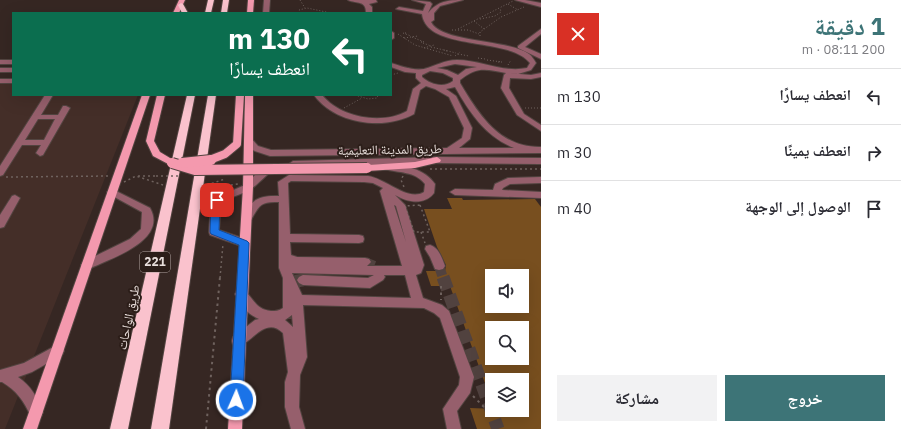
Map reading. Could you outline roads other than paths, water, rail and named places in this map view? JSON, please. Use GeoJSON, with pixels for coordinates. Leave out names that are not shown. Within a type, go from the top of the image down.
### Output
{"type":"FeatureCollection","features":[{"type":"Feature","properties":{"kind":"highway"},"geometry":{"type":"LineString","coordinates":[[208,12],[211,0]]}},
{"type":"Feature","properties":{"kind":"highway"},"geometry":{"type":"LineString","coordinates":[[224,12],[226,0]]}},
{"type":"Feature","properties":{"kind":"highway"},"geometry":{"type":"LineString","coordinates":[[181,2],[186,12]]}},
{"type":"Feature","properties":{"kind":"highway","name":"طريق الواحات"},"geometry":{"type":"LineString","coordinates":[[119,429],[191,96]]}},
{"type":"Feature","properties":{"kind":"highway","name":"221"},"geometry":{"type":"LineString","coordinates":[[160,429],[212,96]]}},
{"type":"Feature","properties":{"kind":"main road"},"geometry":{"type":"LineString","coordinates":[[249,12],[251,0]]}},
{"type":"Feature","properties":{"kind":"main road"},"geometry":{"type":"LineString","coordinates":[[177,12],[181,2]]}},
{"type":"Feature","properties":{"kind":"main road"},"geometry":{"type":"LineString","coordinates":[[30,429],[146,96]]}},
{"type":"Feature","properties":{"kind":"main road"},"geometry":{"type":"LineString","coordinates":[[161,96],[150,141],[156,154],[172,163],[195,170],[368,168],[384,160],[415,165],[437,160]]}},
{"type":"Feature","properties":{"kind":"main road"},"geometry":{"type":"LineString","coordinates":[[172,163],[203,162],[222,156],[231,150],[237,144],[238,138],[240,96]]}},
{"type":"Feature","properties":{"kind":"main road"},"geometry":{"type":"LineString","coordinates":[[235,429],[238,341],[248,185],[249,96]]}},
{"type":"Feature","properties":{"kind":"street"},"geometry":{"type":"LineString","coordinates":[[266,12],[267,0]]}},
{"type":"Feature","properties":{"kind":"street"},"geometry":{"type":"LineString","coordinates":[[351,0],[374,1],[375,12]]}},
{"type":"Feature","properties":{"kind":"street"},"geometry":{"type":"LineString","coordinates":[[415,0],[433,2],[460,0]]}},
{"type":"Feature","properties":{"kind":"street"},"geometry":{"type":"LineString","coordinates":[[518,0],[541,5]]}},
{"type":"Feature","properties":{"kind":"street"},"geometry":{"type":"LineString","coordinates":[[364,1],[369,7],[370,12]]}},
{"type":"Feature","properties":{"kind":"street"},"geometry":{"type":"LineString","coordinates":[[425,13],[433,2]]}},
{"type":"Feature","properties":{"kind":"street"},"geometry":{"type":"LineString","coordinates":[[433,2],[431,13],[432,21],[445,31],[464,39],[520,47],[539,54]]}},
{"type":"Feature","properties":{"kind":"street"},"geometry":{"type":"LineString","coordinates":[[399,9],[425,13]]}},
{"type":"Feature","properties":{"kind":"street"},"geometry":{"type":"LineString","coordinates":[[425,13],[427,21],[436,29],[464,39],[508,48],[526,54],[539,54]]}},
{"type":"Feature","properties":{"kind":"street"},"geometry":{"type":"LineString","coordinates":[[520,47],[541,31]]}},
{"type":"Feature","properties":{"kind":"street"},"geometry":{"type":"LineString","coordinates":[[526,54],[533,64],[529,69]]}},
{"type":"Feature","properties":{"kind":"street"},"geometry":{"type":"LineString","coordinates":[[0,62],[12,62]]}},
{"type":"Feature","properties":{"kind":"street"},"geometry":{"type":"LineString","coordinates":[[423,81],[419,74],[426,70],[450,62],[480,64],[508,71],[529,69],[541,74]]}},
{"type":"Feature","properties":{"kind":"street"},"geometry":{"type":"LineString","coordinates":[[392,65],[405,70],[449,72],[485,127],[508,142],[528,150]]}},
{"type":"Feature","properties":{"kind":"street"},"geometry":{"type":"LineString","coordinates":[[438,87],[450,86],[468,70],[473,69],[486,69],[524,78],[541,74]]}},
{"type":"Feature","properties":{"kind":"street"},"geometry":{"type":"LineString","coordinates":[[0,71],[12,71]]}},
{"type":"Feature","properties":{"kind":"street"},"geometry":{"type":"LineString","coordinates":[[392,74],[400,73],[423,81],[438,87],[452,96],[468,128],[466,139],[461,144],[445,151]]}},
{"type":"Feature","properties":{"kind":"street"},"geometry":{"type":"LineString","coordinates":[[507,75],[504,88],[528,122],[541,129]]}},
{"type":"Feature","properties":{"kind":"street"},"geometry":{"type":"LineString","coordinates":[[0,81],[12,81]]}},
{"type":"Feature","properties":{"kind":"street"},"geometry":{"type":"LineString","coordinates":[[319,96],[324,103],[337,111],[365,119],[386,120],[403,117],[411,112],[417,89],[423,81]]}},
{"type":"Feature","properties":{"kind":"street"},"geometry":{"type":"LineString","coordinates":[[0,173],[3,164],[48,96]]}},
{"type":"Feature","properties":{"kind":"street"},"geometry":{"type":"LineString","coordinates":[[40,153],[66,108]]}},
{"type":"Feature","properties":{"kind":"street"},"geometry":{"type":"LineString","coordinates":[[35,117],[60,117]]}},
{"type":"Feature","properties":{"kind":"street","name":"طريق المدينة التعليمية"},"geometry":{"type":"LineString","coordinates":[[248,140],[255,148],[270,153],[384,160]]}},
{"type":"Feature","properties":{"kind":"street"},"geometry":{"type":"LineString","coordinates":[[19,142],[46,142]]}},
{"type":"Feature","properties":{"kind":"street","name":"طريق المدينة التعليمية"},"geometry":{"type":"LineString","coordinates":[[248,185],[264,171],[277,165],[384,160],[445,151],[541,150]]}},
{"type":"Feature","properties":{"kind":"street"},"geometry":{"type":"LineString","coordinates":[[241,294],[250,307],[258,313],[268,316],[285,315],[289,310],[283,199],[283,182],[287,179],[367,179],[399,194],[410,202],[423,197],[430,192],[431,187],[425,178],[384,160]]}},
{"type":"Feature","properties":{"kind":"street","name":"طريق المدينة التعليمية"},"geometry":{"type":"LineString","coordinates":[[437,160],[541,161]]}},
{"type":"Feature","properties":{"kind":"street"},"geometry":{"type":"LineString","coordinates":[[500,194],[498,186],[504,182],[541,180]]}},
{"type":"Feature","properties":{"kind":"street"},"geometry":{"type":"LineString","coordinates":[[244,243],[216,234],[214,230],[216,203],[218,200],[248,185]]}},
{"type":"Feature","properties":{"kind":"street"},"geometry":{"type":"LineString","coordinates":[[500,194],[510,185],[541,185]]}},
{"type":"Feature","properties":{"kind":"street"},"geometry":{"type":"LineString","coordinates":[[286,266],[417,270],[418,267],[403,214],[398,203],[384,188]]}},
{"type":"Feature","properties":{"kind":"street"},"geometry":{"type":"LineString","coordinates":[[87,265],[140,237],[145,231],[148,214],[146,210],[113,190]]}},
{"type":"Feature","properties":{"kind":"street"},"geometry":{"type":"LineString","coordinates":[[455,192],[541,195]]}},
{"type":"Feature","properties":{"kind":"street"},"geometry":{"type":"LineString","coordinates":[[0,224],[3,213],[15,198]]}},
{"type":"Feature","properties":{"kind":"street"},"geometry":{"type":"LineString","coordinates":[[245,222],[252,206],[258,201],[283,199]]}},
{"type":"Feature","properties":{"kind":"street"},"geometry":{"type":"LineString","coordinates":[[285,238],[359,239]]}},
{"type":"Feature","properties":{"kind":"street"},"geometry":{"type":"LineString","coordinates":[[430,249],[435,255],[439,266]]}},
{"type":"Feature","properties":{"kind":"street"},"geometry":{"type":"LineString","coordinates":[[298,429],[292,407],[292,379],[300,357],[297,300],[286,266],[289,259],[297,261],[366,262]]}},
{"type":"Feature","properties":{"kind":"street"},"geometry":{"type":"LineString","coordinates":[[408,269],[419,303]]}},
{"type":"Feature","properties":{"kind":"street"},"geometry":{"type":"LineString","coordinates":[[303,280],[370,283],[379,277]]}},
{"type":"Feature","properties":{"kind":"street"},"geometry":{"type":"LineString","coordinates":[[297,300],[419,303],[429,304],[442,312],[447,320],[467,377],[465,388],[450,409],[454,429]]}},
{"type":"Feature","properties":{"kind":"street"},"geometry":{"type":"LineString","coordinates":[[238,341],[259,324],[268,322],[282,324],[289,331],[294,371]]}},
{"type":"Feature","properties":{"kind":"street"},"geometry":{"type":"LineString","coordinates":[[2,376],[27,368],[57,352]]}},
{"type":"Feature","properties":{"kind":"street"},"geometry":{"type":"LineString","coordinates":[[2,376],[25,390],[32,400],[36,412]]}},
{"type":"Feature","properties":{"kind":"tunnel"},"geometry":{"type":"LineString","coordinates":[[365,262],[377,267],[379,277]]}},
{"type":"Feature","properties":{"kind":"tunnel"},"geometry":{"type":"LineString","coordinates":[[439,266],[443,278]]}},
{"type":"Feature","properties":{"kind":"tunnel"},"geometry":{"type":"LineString","coordinates":[[443,277],[498,429]]}},
{"type":"Feature","properties":{"kind":"tunnel"},"geometry":{"type":"LineString","coordinates":[[291,338],[289,287],[293,282],[303,280]]}}]}
